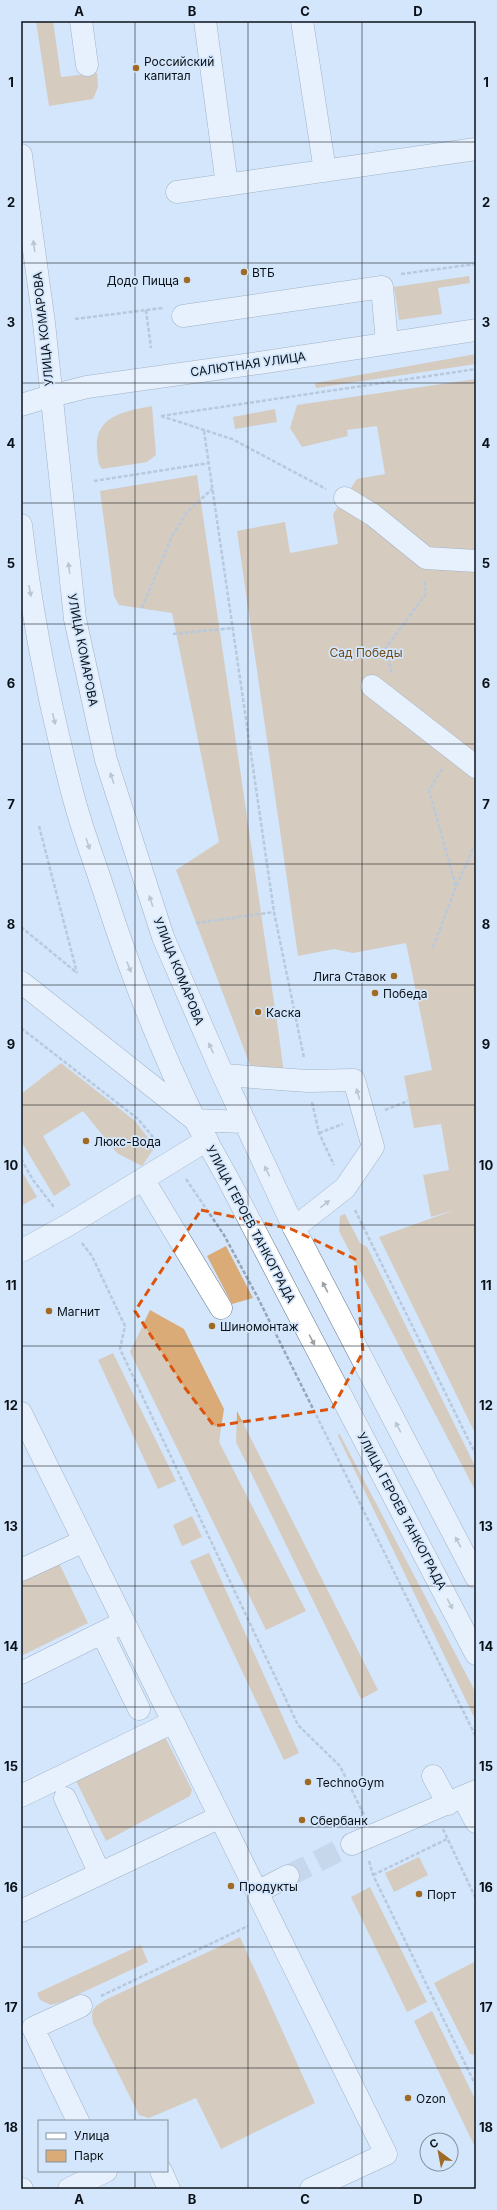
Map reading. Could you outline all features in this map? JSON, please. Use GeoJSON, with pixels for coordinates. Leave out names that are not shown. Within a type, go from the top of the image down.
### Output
{"type":"FeatureCollection","features":[{"type":"Feature","properties":{"kind":"main road"},"geometry":{"type":"LineString","coordinates":[[81,21],[87,65]]}},
{"type":"Feature","properties":{"kind":"main road"},"geometry":{"type":"LineString","coordinates":[[205,21],[227,185]]}},
{"type":"Feature","properties":{"kind":"main road"},"geometry":{"type":"LineString","coordinates":[[302,21],[325,171]]}},
{"type":"Feature","properties":{"kind":"main road"},"geometry":{"type":"LineString","coordinates":[[177,192],[476,149]]}},
{"type":"Feature","properties":{"kind":"main road","name":"УЛИЦА КОМАРОВА"},"geometry":{"type":"LineString","coordinates":[[21,155],[44,323],[75,619],[106,760],[163,937],[244,1122]]}},
{"type":"Feature","properties":{"kind":"main road"},"geometry":{"type":"LineString","coordinates":[[183,316],[382,287],[387,343]]}},
{"type":"Feature","properties":{"kind":"main road","name":"САЛЮТНАЯ УЛИЦА"},"geometry":{"type":"LineString","coordinates":[[21,404],[87,387],[476,330]]}},
{"type":"Feature","properties":{"kind":"main road"},"geometry":{"type":"LineString","coordinates":[[344,498],[373,515],[426,558],[470,564]]}},
{"type":"Feature","properties":{"kind":"main road"},"geometry":{"type":"LineString","coordinates":[[21,525],[25,563],[45,680],[74,800],[124,954],[171,1071],[195,1120],[244,1122],[294,1228],[476,1577]]}},
{"type":"Feature","properties":{"kind":"main road"},"geometry":{"type":"LineString","coordinates":[[372,686],[476,767]]}},
{"type":"Feature","properties":{"kind":"main road","name":"УЛИЦА ГЕРОЕВ ТАНКОГРАДА"},"geometry":{"type":"LineString","coordinates":[[21,982],[195,1120],[228,1179],[476,1654]]}},
{"type":"Feature","properties":{"kind":"main road"},"geometry":{"type":"LineString","coordinates":[[223,1075],[308,1081],[354,1080],[373,1147],[345,1188],[294,1228]]}},
{"type":"Feature","properties":{"kind":"main road"},"geometry":{"type":"LineString","coordinates":[[21,1251],[68,1225],[207,1140]]}},
{"type":"Feature","properties":{"kind":"main road"},"geometry":{"type":"LineString","coordinates":[[143,1179],[221,1308]]}},
{"type":"Feature","properties":{"kind":"main road"},"geometry":{"type":"LineString","coordinates":[[21,1413],[29,1448],[84,1541],[386,2154],[311,2189]]}},
{"type":"Feature","properties":{"kind":"main road"},"geometry":{"type":"LineString","coordinates":[[21,1570],[84,1541]]}},
{"type":"Feature","properties":{"kind":"main road"},"geometry":{"type":"LineString","coordinates":[[21,1673],[124,1622]]}},
{"type":"Feature","properties":{"kind":"main road"},"geometry":{"type":"LineString","coordinates":[[102,1633],[138,1709]]}},
{"type":"Feature","properties":{"kind":"main road"},"geometry":{"type":"LineString","coordinates":[[21,1796],[173,1722]]}},
{"type":"Feature","properties":{"kind":"main road"},"geometry":{"type":"LineString","coordinates":[[433,1776],[476,1822]]}},
{"type":"Feature","properties":{"kind":"main road"},"geometry":{"type":"LineString","coordinates":[[65,1798],[100,1874]]}},
{"type":"Feature","properties":{"kind":"main road"},"geometry":{"type":"LineString","coordinates":[[352,1844],[375,1836],[455,1801]]}},
{"type":"Feature","properties":{"kind":"main road"},"geometry":{"type":"LineString","coordinates":[[21,1911],[220,1816]]}},
{"type":"Feature","properties":{"kind":"main road"},"geometry":{"type":"LineString","coordinates":[[257,1892],[288,1876]]}},
{"type":"Feature","properties":{"kind":"main road"},"geometry":{"type":"LineString","coordinates":[[78,2120],[34,2028],[80,2006]]}},
{"type":"Feature","properties":{"kind":"main road"},"geometry":{"type":"LineString","coordinates":[[69,2189],[102,2172]]}},
{"type":"Feature","properties":{"kind":"main road"},"geometry":{"type":"LineString","coordinates":[[161,2172],[169,2189]]}},
{"type":"Feature","properties":{"kind":"path"},"geometry":{"type":"LineString","coordinates":[[146,310],[151,348]]}},
{"type":"Feature","properties":{"kind":"path"},"geometry":{"type":"LineString","coordinates":[[344,498],[232,439],[161,416],[476,369]]}},
{"type":"Feature","properties":{"kind":"path"},"geometry":{"type":"LineString","coordinates":[[204,431],[274,912],[318,1133],[476,1455]]}},
{"type":"Feature","properties":{"kind":"path"},"geometry":{"type":"LineString","coordinates":[[94,481],[209,463]]}},
{"type":"Feature","properties":{"kind":"path"},"geometry":{"type":"LineString","coordinates":[[142,608],[172,536],[187,512],[212,488]]}},
{"type":"Feature","properties":{"kind":"path"},"geometry":{"type":"LineString","coordinates":[[403,710],[385,649],[425,595],[426,558]]}},
{"type":"Feature","properties":{"kind":"path"},"geometry":{"type":"LineString","coordinates":[[173,634],[233,628]]}},
{"type":"Feature","properties":{"kind":"path"},"geometry":{"type":"LineString","coordinates":[[454,750],[429,790],[456,887]]}},
{"type":"Feature","properties":{"kind":"path"},"geometry":{"type":"LineString","coordinates":[[21,927],[77,973],[40,826]]}},
{"type":"Feature","properties":{"kind":"path"},"geometry":{"type":"LineString","coordinates":[[433,947],[456,887],[476,842]]}},
{"type":"Feature","properties":{"kind":"path"},"geometry":{"type":"LineString","coordinates":[[196,923],[274,912]]}},
{"type":"Feature","properties":{"kind":"path"},"geometry":{"type":"LineString","coordinates":[[21,1028],[138,1119],[160,1145]]}},
{"type":"Feature","properties":{"kind":"path"},"geometry":{"type":"LineString","coordinates":[[21,1159],[33,1180],[92,1256],[125,1326],[120,1349],[298,1725],[340,1766],[375,1836],[368,1859],[373,1875],[476,2086]]}},
{"type":"Feature","properties":{"kind":"path"},"geometry":{"type":"LineString","coordinates":[[182,1172],[224,1235],[258,1298],[476,1737]]}},
{"type":"Feature","properties":{"kind":"path"},"geometry":{"type":"LineString","coordinates":[[455,1801],[447,1839],[476,1899]]}},
{"type":"Feature","properties":{"kind":"path"},"geometry":{"type":"LineString","coordinates":[[373,1875],[447,1839]]}},
{"type":"Feature","properties":{"kind":"path"},"geometry":{"type":"LineString","coordinates":[[80,2006],[269,1916]]}},
{"type":"Feature","properties":{"kind":"highlighted area"},"geometry":{"type":"Polygon","coordinates":[[[201,1210],[291,1229],[355,1259],[363,1352],[332,1409],[214,1426],[185,1388],[135,1311],[201,1210]]]}},
{"type":"Feature","properties":{"kind":"green space"},"geometry":{"type":"Polygon","coordinates":[[[36,21],[53,21],[61,77],[97,73],[98,87],[93,99],[49,106],[36,21]]]}},
{"type":"Feature","properties":{"kind":"green space"},"geometry":{"type":"Polygon","coordinates":[[[469,276],[470,283],[438,288],[442,314],[399,320],[394,287],[469,276]]]}},
{"type":"Feature","properties":{"kind":"green space"},"geometry":{"type":"Polygon","coordinates":[[[476,354],[476,364],[316,388],[315,383],[476,354]]]}},
{"type":"Feature","properties":{"kind":"green space","name":"Сад Победы"},"geometry":{"type":"Polygon","coordinates":[[[476,379],[476,1435],[379,1237],[455,1210],[431,1217],[423,1175],[449,1170],[441,1124],[414,1128],[404,1076],[432,1070],[406,943],[353,953],[334,949],[298,956],[237,531],[285,522],[290,553],[338,544],[333,514],[357,479],[385,474],[377,426],[347,430],[348,436],[302,447],[290,428],[297,405],[476,379]]]}},
{"type":"Feature","properties":{"kind":"green space"},"geometry":{"type":"Polygon","coordinates":[[[152,406],[156,455],[147,462],[102,469],[98,462],[97,438],[106,422],[123,413],[152,406]]]}},
{"type":"Feature","properties":{"kind":"green space"},"geometry":{"type":"Polygon","coordinates":[[[275,409],[277,422],[235,429],[233,417],[275,409]]]}},
{"type":"Feature","properties":{"kind":"green space"},"geometry":{"type":"Polygon","coordinates":[[[197,475],[284,1074],[252,1070],[176,870],[219,842],[172,613],[119,605],[114,596],[100,491],[197,475]]]}},
{"type":"Feature","properties":{"kind":"green space"},"geometry":{"type":"Polygon","coordinates":[[[61,1063],[135,1121],[155,1147],[142,1166],[117,1153],[83,1111],[43,1136],[71,1185],[54,1196],[21,1141],[21,1094],[61,1063]]]}},
{"type":"Feature","properties":{"kind":"green space"},"geometry":{"type":"Polygon","coordinates":[[[21,1170],[37,1197],[21,1206],[21,1170]]]}},
{"type":"Feature","properties":{"kind":"green space"},"geometry":{"type":"Polygon","coordinates":[[[345,1214],[360,1243],[367,1247],[476,1468],[476,1492],[339,1231],[340,1216],[345,1214]]]}},
{"type":"Feature","properties":{"kind":"green space"},"geometry":{"type":"Polygon","coordinates":[[[226,1246],[253,1298],[232,1304],[207,1256],[226,1246]]]}},
{"type":"Feature","properties":{"kind":"green space"},"geometry":{"type":"Polygon","coordinates":[[[150,1310],[184,1329],[224,1409],[219,1442],[306,1611],[266,1630],[130,1352],[150,1310]]]}},
{"type":"Feature","properties":{"kind":"green space"},"geometry":{"type":"Polygon","coordinates":[[[113,1353],[176,1481],[158,1489],[98,1360],[113,1353]]]}},
{"type":"Feature","properties":{"kind":"green space"},"geometry":{"type":"Polygon","coordinates":[[[237,1411],[378,1690],[361,1699],[236,1442],[237,1411]]]}},
{"type":"Feature","properties":{"kind":"green space"},"geometry":{"type":"Polygon","coordinates":[[[339,1433],[476,1693],[476,1721],[338,1436],[339,1433]]]}},
{"type":"Feature","properties":{"kind":"green space"},"geometry":{"type":"Polygon","coordinates":[[[192,1516],[202,1537],[182,1546],[173,1525],[192,1516]]]}},
{"type":"Feature","properties":{"kind":"green space"},"geometry":{"type":"Polygon","coordinates":[[[209,1553],[299,1753],[284,1760],[190,1561],[209,1553]]]}},
{"type":"Feature","properties":{"kind":"green space"},"geometry":{"type":"Polygon","coordinates":[[[58,1561],[88,1623],[21,1656],[21,1579],[58,1561]]]}},
{"type":"Feature","properties":{"kind":"green space"},"geometry":{"type":"Polygon","coordinates":[[[164,1735],[192,1790],[190,1796],[106,1841],[75,1779],[164,1735]]]}},
{"type":"Feature","properties":{"kind":"green space"},"geometry":{"type":"Polygon","coordinates":[[[419,1857],[428,1875],[394,1892],[385,1873],[419,1857]]]}},
{"type":"Feature","properties":{"kind":"green space"},"geometry":{"type":"Polygon","coordinates":[[[370,1887],[427,2002],[407,2012],[351,1897],[370,1887]]]}},
{"type":"Feature","properties":{"kind":"green space"},"geometry":{"type":"Polygon","coordinates":[[[240,1937],[315,2103],[221,2149],[196,2098],[149,2118],[139,2115],[93,2023],[92,2014],[96,2006],[107,1999],[240,1937]]]}},
{"type":"Feature","properties":{"kind":"green space"},"geometry":{"type":"Polygon","coordinates":[[[141,1945],[148,1962],[62,2002],[51,2005],[40,2000],[37,1993],[141,1945]]]}},
{"type":"Feature","properties":{"kind":"green space"},"geometry":{"type":"Polygon","coordinates":[[[476,1961],[476,2055],[470,2054],[434,1983],[476,1961]]]}},
{"type":"Feature","properties":{"kind":"green space"},"geometry":{"type":"Polygon","coordinates":[[[432,2011],[476,2101],[476,2149],[414,2021],[432,2011]]]}},
{"type":"Feature","properties":{"kind":"tunnel"},"geometry":{"type":"LineString","coordinates":[[288,1876],[352,1844]]}},
{"type":"Feature","properties":{"kind":"place","name":"Российский капитал"},"geometry":{"type":"Point","coordinates":[136,68]}},
{"type":"Feature","properties":{"kind":"place","name":"ВТБ"},"geometry":{"type":"Point","coordinates":[244,272]}},
{"type":"Feature","properties":{"kind":"place","name":"Додо Пицца"},"geometry":{"type":"Point","coordinates":[187,280]}},
{"type":"Feature","properties":{"kind":"place","name":"Лига Ставок"},"geometry":{"type":"Point","coordinates":[394,976]}},
{"type":"Feature","properties":{"kind":"place","name":"Победа"},"geometry":{"type":"Point","coordinates":[375,993]}},
{"type":"Feature","properties":{"kind":"place","name":"Каска"},"geometry":{"type":"Point","coordinates":[258,1012]}},
{"type":"Feature","properties":{"kind":"place","name":"Люкс-Вода"},"geometry":{"type":"Point","coordinates":[86,1141]}},
{"type":"Feature","properties":{"kind":"place","name":"Магнит"},"geometry":{"type":"Point","coordinates":[49,1311]}},
{"type":"Feature","properties":{"kind":"place","name":"Шиномонтаж"},"geometry":{"type":"Point","coordinates":[212,1326]}},
{"type":"Feature","properties":{"kind":"place","name":"TechnoGym"},"geometry":{"type":"Point","coordinates":[308,1782]}},
{"type":"Feature","properties":{"kind":"place","name":"Сбербанк"},"geometry":{"type":"Point","coordinates":[302,1820]}},
{"type":"Feature","properties":{"kind":"place","name":"Продукты"},"geometry":{"type":"Point","coordinates":[231,1886]}},
{"type":"Feature","properties":{"kind":"place","name":"Порт"},"geometry":{"type":"Point","coordinates":[419,1894]}},
{"type":"Feature","properties":{"kind":"place","name":"Ozon"},"geometry":{"type":"Point","coordinates":[408,2098]}}]}
